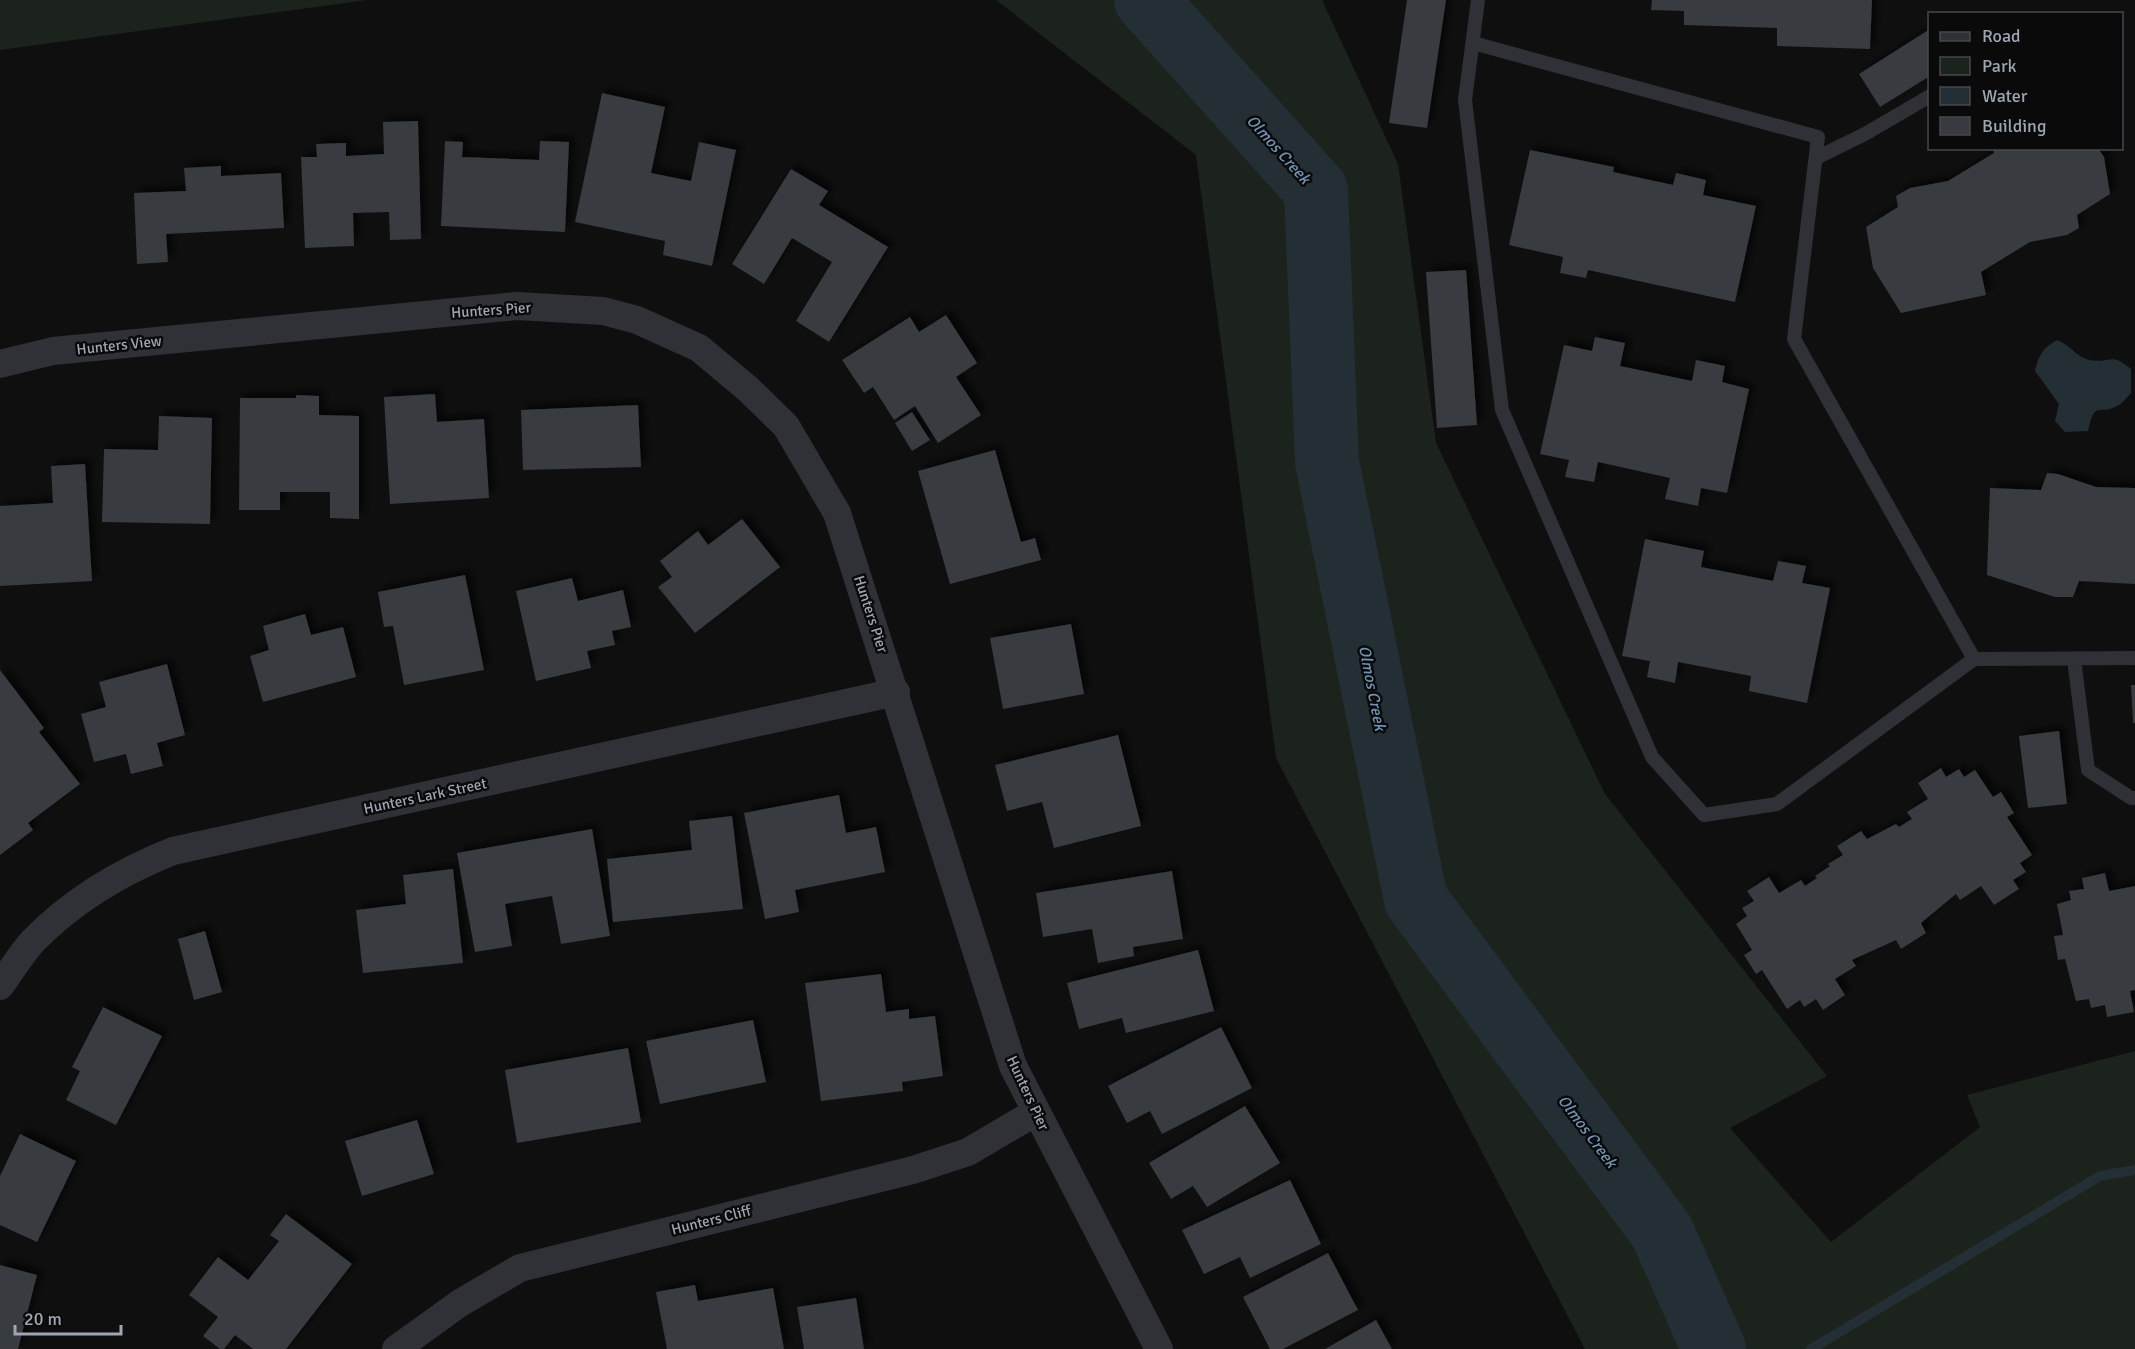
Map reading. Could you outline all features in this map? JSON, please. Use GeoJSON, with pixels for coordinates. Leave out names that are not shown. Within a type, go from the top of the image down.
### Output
{"type":"FeatureCollection","features":[{"type":"Feature","properties":{"kind":"street","name":"Hunters Pier"},"geometry":{"type":"LineString","coordinates":[[240,333],[518,306],[603,311],[647,324],[699,348],[786,426],[837,513],[896,692],[1013,1066],[1159,1349]]}},
{"type":"Feature","properties":{"kind":"street","name":"Hunters View"},"geometry":{"type":"LineString","coordinates":[[0,364],[53,351],[240,333]]}},
{"type":"Feature","properties":{"kind":"street","name":"Hunters Lark Street"},"geometry":{"type":"LineString","coordinates":[[0,986],[32,942],[82,897],[141,864],[172,851],[896,692]]}},
{"type":"Feature","properties":{"kind":"street","name":"Hunters Cliff"},"geometry":{"type":"LineString","coordinates":[[396,1349],[460,1303],[520,1268],[913,1170],[968,1152],[1036,1112]]}},
{"type":"Feature","properties":{"kind":"lane"},"geometry":{"type":"LineString","coordinates":[[1478,0],[1465,100],[1502,411],[1652,758],[1704,815],[1777,804],[1974,659],[2135,658]]}},
{"type":"Feature","properties":{"kind":"lane"},"geometry":{"type":"LineString","coordinates":[[1473,43],[1818,137],[1794,339],[1974,659]]}},
{"type":"Feature","properties":{"kind":"lane"},"geometry":{"type":"LineString","coordinates":[[1816,158],[1865,134],[1928,97]]}},
{"type":"Feature","properties":{"kind":"lane"},"geometry":{"type":"LineString","coordinates":[[2074,658],[2088,770],[2135,798]]}},
{"type":"Feature","properties":{"kind":"green space"},"geometry":{"type":"Polygon","coordinates":[[[0,0],[367,0],[0,50],[0,0]]]}},
{"type":"Feature","properties":{"kind":"green space"},"geometry":{"type":"Polygon","coordinates":[[[996,0],[1322,0],[1398,164],[1436,443],[1605,794],[1827,1076],[1730,1128],[1831,1242],[1980,1127],[1967,1095],[2135,1051],[2135,1349],[1585,1349],[1276,758],[1196,155],[996,0]]]}},
{"type":"Feature","properties":{"kind":"water"},"geometry":{"type":"Polygon","coordinates":[[[2057,340],[2085,359],[2096,361],[2114,359],[2131,369],[2131,393],[2119,405],[2095,412],[2088,431],[2065,432],[2055,421],[2059,404],[2035,371],[2042,353],[2057,340]]]}},
{"type":"Feature","properties":{"kind":"building"},"geometry":{"type":"Polygon","coordinates":[[[1407,0],[1446,0],[1427,128],[1389,123],[1407,0]]]}},
{"type":"Feature","properties":{"kind":"building"},"geometry":{"type":"Polygon","coordinates":[[[1652,0],[1872,0],[1870,49],[1777,46],[1777,28],[1684,25],[1684,11],[1651,10],[1652,0]]]}},
{"type":"Feature","properties":{"kind":"building"},"geometry":{"type":"Polygon","coordinates":[[[1928,30],[1928,77],[1880,107],[1859,74],[1928,30]]]}},
{"type":"Feature","properties":{"kind":"building"},"geometry":{"type":"Polygon","coordinates":[[[602,93],[665,107],[651,173],[691,181],[699,142],[736,150],[712,266],[663,255],[665,241],[575,222],[602,93]]]}},
{"type":"Feature","properties":{"kind":"building"},"geometry":{"type":"Polygon","coordinates":[[[418,121],[421,239],[390,240],[389,212],[353,213],[354,246],[305,248],[301,157],[317,157],[316,144],[346,143],[346,156],[384,154],[383,122],[418,121]]]}},
{"type":"Feature","properties":{"kind":"building"},"geometry":{"type":"Polygon","coordinates":[[[445,141],[463,142],[462,157],[539,160],[540,141],[569,142],[565,232],[441,226],[445,141]]]}},
{"type":"Feature","properties":{"kind":"building"},"geometry":{"type":"Polygon","coordinates":[[[1530,150],[1614,167],[1613,172],[1673,185],[1676,173],[1706,180],[1703,195],[1756,206],[1735,302],[1588,270],[1586,278],[1560,273],[1563,257],[1509,245],[1530,150]]]}},
{"type":"Feature","properties":{"kind":"building"},"geometry":{"type":"Polygon","coordinates":[[[1993,150],[2099,150],[2104,157],[2110,194],[2077,215],[2079,228],[2067,235],[2030,242],[1981,272],[1986,295],[1901,313],[1873,268],[1866,227],[1898,207],[1896,196],[1910,188],[1948,181],[1994,153],[1993,150]]]}},
{"type":"Feature","properties":{"kind":"building"},"geometry":{"type":"Polygon","coordinates":[[[221,166],[221,176],[281,173],[284,228],[166,234],[168,262],[137,264],[134,193],[186,191],[184,168],[221,166]]]}},
{"type":"Feature","properties":{"kind":"building"},"geometry":{"type":"Polygon","coordinates":[[[791,169],[828,191],[819,205],[888,247],[829,342],[796,321],[832,262],[792,238],[764,284],[732,264],[791,169]]]}},
{"type":"Feature","properties":{"kind":"building"},"geometry":{"type":"Polygon","coordinates":[[[1466,270],[1477,425],[1437,428],[1426,272],[1466,270]]]}},
{"type":"Feature","properties":{"kind":"building"},"geometry":{"type":"Polygon","coordinates":[[[946,315],[977,363],[956,377],[981,415],[938,443],[915,406],[894,420],[873,387],[864,393],[842,360],[910,317],[919,332],[946,315]]]}},
{"type":"Feature","properties":{"kind":"building"},"geometry":{"type":"Polygon","coordinates":[[[1595,337],[1625,343],[1620,366],[1692,381],[1696,360],[1725,366],[1722,382],[1749,389],[1727,493],[1701,488],[1698,506],[1665,499],[1670,478],[1598,462],[1594,482],[1565,477],[1569,460],[1540,454],[1564,345],[1592,351],[1595,337]]]}},
{"type":"Feature","properties":{"kind":"building"},"geometry":{"type":"Polygon","coordinates":[[[435,394],[437,422],[484,419],[489,498],[390,504],[384,397],[435,394]]]}},
{"type":"Feature","properties":{"kind":"building"},"geometry":{"type":"Polygon","coordinates":[[[296,395],[319,396],[319,415],[359,416],[359,519],[330,518],[330,492],[280,492],[280,510],[239,510],[240,398],[296,398],[296,395]]]}},
{"type":"Feature","properties":{"kind":"building"},"geometry":{"type":"Polygon","coordinates":[[[638,405],[641,467],[523,470],[521,410],[638,405]]]}},
{"type":"Feature","properties":{"kind":"building"},"geometry":{"type":"Polygon","coordinates":[[[912,412],[930,440],[912,451],[895,423],[912,412]]]}},
{"type":"Feature","properties":{"kind":"building"},"geometry":{"type":"Polygon","coordinates":[[[159,416],[212,418],[210,524],[102,522],[104,449],[158,450],[159,416]]]}},
{"type":"Feature","properties":{"kind":"building"},"geometry":{"type":"Polygon","coordinates":[[[995,450],[1021,542],[1035,538],[1041,560],[950,584],[918,471],[995,450]]]}},
{"type":"Feature","properties":{"kind":"building"},"geometry":{"type":"Polygon","coordinates":[[[85,464],[92,581],[0,586],[0,506],[53,503],[51,466],[85,464]]]}},
{"type":"Feature","properties":{"kind":"building"},"geometry":{"type":"Polygon","coordinates":[[[2047,473],[2058,474],[2096,487],[2135,488],[2135,584],[2079,581],[2073,597],[2055,597],[1987,575],[1990,488],[2041,490],[2047,473]]]}},
{"type":"Feature","properties":{"kind":"building"},"geometry":{"type":"Polygon","coordinates":[[[742,519],[780,567],[695,633],[658,587],[672,577],[660,561],[698,531],[708,545],[742,519]]]}},
{"type":"Feature","properties":{"kind":"building"},"geometry":{"type":"Polygon","coordinates":[[[1645,539],[1704,551],[1701,567],[1773,581],[1778,561],[1806,566],[1802,583],[1830,588],[1807,703],[1749,691],[1751,676],[1678,662],[1675,683],[1647,677],[1650,661],[1622,656],[1645,539]]]}},
{"type":"Feature","properties":{"kind":"building"},"geometry":{"type":"Polygon","coordinates":[[[465,575],[484,670],[404,685],[393,626],[384,627],[378,592],[465,575]]]}},
{"type":"Feature","properties":{"kind":"building"},"geometry":{"type":"Polygon","coordinates":[[[572,578],[578,601],[623,590],[631,627],[612,631],[615,645],[587,651],[591,668],[536,681],[516,591],[572,578]]]}},
{"type":"Feature","properties":{"kind":"building"},"geometry":{"type":"Polygon","coordinates":[[[305,614],[311,635],[343,627],[356,677],[263,702],[250,656],[269,650],[263,626],[305,614]]]}},
{"type":"Feature","properties":{"kind":"building"},"geometry":{"type":"Polygon","coordinates":[[[1071,624],[1084,694],[1003,709],[990,638],[1071,624]]]}},
{"type":"Feature","properties":{"kind":"building"},"geometry":{"type":"Polygon","coordinates":[[[167,664],[185,735],[157,743],[163,766],[131,774],[126,754],[94,762],[81,714],[106,707],[99,682],[167,664]]]}},
{"type":"Feature","properties":{"kind":"building"},"geometry":{"type":"Polygon","coordinates":[[[0,670],[44,728],[39,732],[80,784],[28,823],[33,830],[0,855],[0,670]]]}},
{"type":"Feature","properties":{"kind":"building"},"geometry":{"type":"Polygon","coordinates":[[[2131,685],[2135,685],[2135,723],[2133,723],[2131,685]]]}},
{"type":"Feature","properties":{"kind":"building"},"geometry":{"type":"Polygon","coordinates":[[[2059,731],[2067,804],[2028,808],[2019,736],[2059,731]]]}},
{"type":"Feature","properties":{"kind":"building"},"geometry":{"type":"Polygon","coordinates":[[[1118,735],[1141,826],[1054,848],[1042,802],[1007,811],[995,765],[1118,735]]]}},
{"type":"Feature","properties":{"kind":"building"},"geometry":{"type":"Polygon","coordinates":[[[1941,768],[1946,777],[1959,769],[1964,777],[1975,770],[1993,797],[2001,792],[2014,813],[2007,817],[2032,855],[2020,863],[2026,872],[2013,880],[2019,889],[1994,905],[1981,886],[1960,900],[1956,894],[1921,923],[1926,933],[1901,949],[1896,940],[1852,960],[1856,966],[1835,979],[1845,995],[1823,1010],[1816,999],[1804,1007],[1800,1000],[1787,1009],[1762,970],[1756,974],[1744,955],[1752,950],[1736,924],[1747,916],[1742,908],[1754,901],[1747,891],[1769,877],[1779,893],[1801,880],[1805,886],[1830,866],[1828,864],[1843,855],[1837,846],[1861,831],[1867,839],[1896,824],[1899,827],[1912,819],[1907,812],[1928,799],[1918,783],[1941,768]]]}},
{"type":"Feature","properties":{"kind":"building"},"geometry":{"type":"Polygon","coordinates":[[[839,795],[846,833],[876,827],[885,872],[795,890],[799,912],[765,919],[744,813],[839,795]]]}},
{"type":"Feature","properties":{"kind":"building"},"geometry":{"type":"Polygon","coordinates":[[[732,816],[743,909],[613,922],[607,859],[692,850],[689,821],[732,816]]]}},
{"type":"Feature","properties":{"kind":"building"},"geometry":{"type":"Polygon","coordinates":[[[592,829],[610,936],[561,944],[552,896],[505,904],[512,946],[475,952],[457,853],[592,829]]]}},
{"type":"Feature","properties":{"kind":"building"},"geometry":{"type":"Polygon","coordinates":[[[453,869],[463,963],[363,973],[356,910],[406,904],[403,875],[453,869]]]}},
{"type":"Feature","properties":{"kind":"building"},"geometry":{"type":"Polygon","coordinates":[[[1172,871],[1183,939],[1133,947],[1134,956],[1098,963],[1092,929],[1043,937],[1036,893],[1172,871]]]}},
{"type":"Feature","properties":{"kind":"building"},"geometry":{"type":"Polygon","coordinates":[[[2105,873],[2109,891],[2135,886],[2135,990],[2130,991],[2134,1012],[2107,1017],[2105,1005],[2091,1008],[2089,999],[2076,1001],[2065,959],[2058,960],[2054,936],[2063,935],[2057,904],[2071,900],[2069,891],[2084,889],[2082,878],[2105,873]]]}},
{"type":"Feature","properties":{"kind":"building"},"geometry":{"type":"Polygon","coordinates":[[[205,931],[222,992],[194,1000],[178,939],[205,931]]]}},
{"type":"Feature","properties":{"kind":"building"},"geometry":{"type":"Polygon","coordinates":[[[1198,950],[1214,1011],[1126,1033],[1122,1018],[1079,1029],[1067,983],[1198,950]]]}},
{"type":"Feature","properties":{"kind":"building"},"geometry":{"type":"Polygon","coordinates":[[[881,974],[886,1012],[909,1009],[909,1019],[935,1016],[943,1076],[902,1082],[903,1091],[821,1101],[805,983],[881,974]]]}},
{"type":"Feature","properties":{"kind":"building"},"geometry":{"type":"Polygon","coordinates":[[[103,1007],[162,1036],[116,1125],[66,1100],[80,1071],[72,1067],[103,1007]]]}},
{"type":"Feature","properties":{"kind":"building"},"geometry":{"type":"Polygon","coordinates":[[[753,1020],[766,1082],[660,1104],[646,1041],[753,1020]]]}},
{"type":"Feature","properties":{"kind":"building"},"geometry":{"type":"Polygon","coordinates":[[[1221,1027],[1252,1088],[1162,1134],[1150,1111],[1127,1123],[1108,1086],[1221,1027]]]}},
{"type":"Feature","properties":{"kind":"building"},"geometry":{"type":"Polygon","coordinates":[[[628,1048],[641,1122],[517,1143],[505,1070],[628,1048]]]}},
{"type":"Feature","properties":{"kind":"building"},"geometry":{"type":"Polygon","coordinates":[[[1245,1106],[1280,1163],[1207,1207],[1193,1186],[1171,1199],[1149,1163],[1245,1106]]]}},
{"type":"Feature","properties":{"kind":"building"},"geometry":{"type":"Polygon","coordinates":[[[417,1120],[434,1174],[362,1196],[345,1141],[417,1120]]]}},
{"type":"Feature","properties":{"kind":"building"},"geometry":{"type":"Polygon","coordinates":[[[20,1134],[76,1161],[37,1242],[0,1225],[0,1176],[20,1134]]]}},
{"type":"Feature","properties":{"kind":"building"},"geometry":{"type":"Polygon","coordinates":[[[1290,1180],[1321,1244],[1250,1278],[1240,1257],[1204,1274],[1182,1230],[1290,1180]]]}},
{"type":"Feature","properties":{"kind":"building"},"geometry":{"type":"Polygon","coordinates":[[[286,1214],[352,1264],[286,1349],[253,1349],[235,1335],[224,1349],[220,1349],[203,1336],[218,1317],[189,1295],[218,1257],[248,1280],[279,1241],[270,1235],[286,1214]]]}},
{"type":"Feature","properties":{"kind":"building"},"geometry":{"type":"Polygon","coordinates":[[[1328,1253],[1358,1310],[1283,1349],[1270,1349],[1243,1297],[1328,1253]]]}},
{"type":"Feature","properties":{"kind":"building"},"geometry":{"type":"Polygon","coordinates":[[[0,1265],[37,1275],[18,1349],[0,1349],[0,1265]]]}},
{"type":"Feature","properties":{"kind":"building"},"geometry":{"type":"Polygon","coordinates":[[[695,1285],[698,1301],[773,1288],[784,1349],[667,1349],[656,1292],[695,1285]]]}},
{"type":"Feature","properties":{"kind":"building"},"geometry":{"type":"Polygon","coordinates":[[[856,1298],[864,1349],[804,1349],[797,1307],[856,1298]]]}},
{"type":"Feature","properties":{"kind":"building"},"geometry":{"type":"Polygon","coordinates":[[[1376,1320],[1392,1349],[1325,1349],[1376,1320]]]}},
{"type":"Feature","properties":{"kind":"waterway","name":"Olmos Creek"},"geometry":{"type":"LineString","coordinates":[[1146,0],[1316,190],[1327,462],[1416,900],[1662,1232],[1714,1349]]}},
{"type":"Feature","properties":{"kind":"waterway"},"geometry":{"type":"LineString","coordinates":[[1811,1349],[2100,1176],[2135,1170]]}}]}
